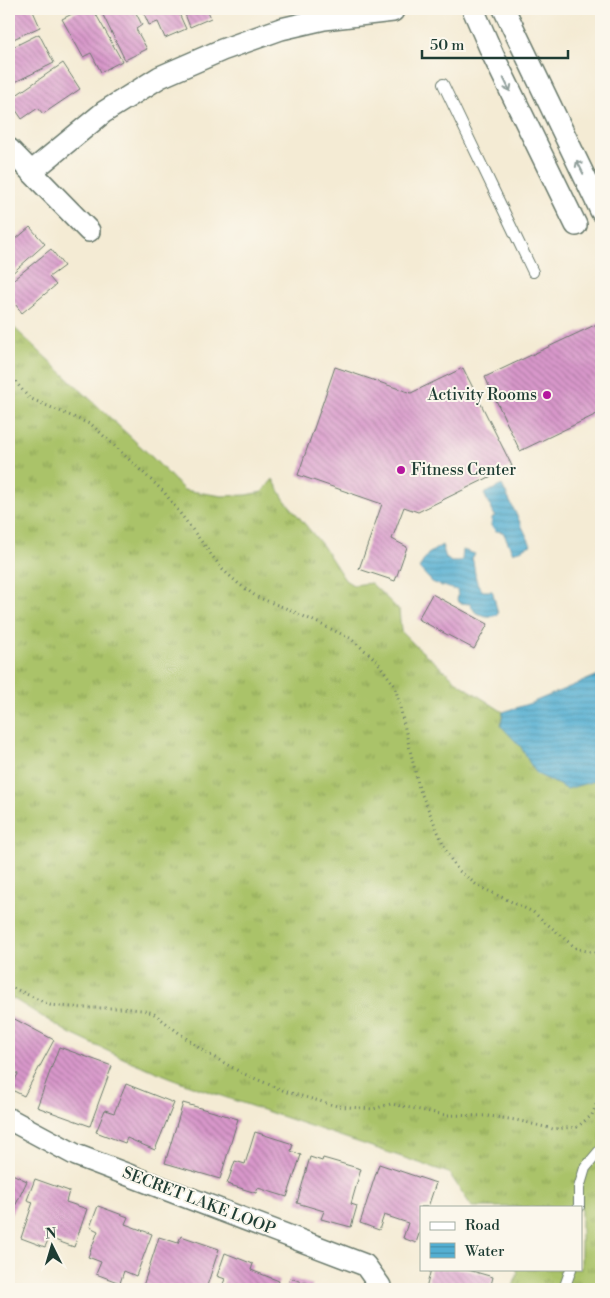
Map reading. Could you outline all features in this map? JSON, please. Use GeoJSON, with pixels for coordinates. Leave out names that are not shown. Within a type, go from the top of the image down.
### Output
{"type":"FeatureCollection","features":[{"type":"Feature","properties":{"kind":"street"},"geometry":{"type":"LineString","coordinates":[[473,9],[493,55],[576,225]]}},
{"type":"Feature","properties":{"kind":"street"},"geometry":{"type":"LineString","coordinates":[[504,9],[601,211]]}},
{"type":"Feature","properties":{"kind":"street"},"geometry":{"type":"LineString","coordinates":[[31,172],[104,112],[160,77],[213,53],[281,29],[324,19],[393,11]]}},
{"type":"Feature","properties":{"kind":"street"},"geometry":{"type":"LineString","coordinates":[[9,148],[89,232]]}},
{"type":"Feature","properties":{"kind":"street","name":"SECRET LAKE LOOP"},"geometry":{"type":"LineString","coordinates":[[9,1119],[76,1155],[365,1265],[380,1286],[379,1289]]}},
{"type":"Feature","properties":{"kind":"lane"},"geometry":{"type":"LineString","coordinates":[[443,84],[533,272]]}},
{"type":"Feature","properties":{"kind":"lane"},"geometry":{"type":"LineString","coordinates":[[579,1206],[579,1188],[585,1168],[601,1149]]}},
{"type":"Feature","properties":{"kind":"lane"},"geometry":{"type":"LineString","coordinates":[[564,1289],[571,1270]]}},
{"type":"Feature","properties":{"kind":"path"},"geometry":{"type":"LineString","coordinates":[[9,374],[29,398],[92,425],[164,492],[223,570],[240,586],[257,597],[288,609],[350,638],[376,660],[394,686],[419,788],[448,855],[458,870],[478,886],[533,912],[577,949],[601,954]]}},
{"type":"Feature","properties":{"kind":"path"},"geometry":{"type":"LineString","coordinates":[[9,986],[50,1005],[83,1008],[121,1008],[153,1013],[203,1051],[242,1073],[287,1092],[337,1106],[373,1109],[391,1104],[445,1115],[507,1118],[553,1128],[577,1127],[592,1115],[601,1094]]}},
{"type":"Feature","properties":{"kind":"green space"},"geometry":{"type":"Polygon","coordinates":[[[9,323],[153,458],[184,490],[222,496],[247,495],[262,492],[273,479],[284,499],[323,546],[345,580],[353,585],[371,583],[399,610],[401,631],[417,647],[460,684],[503,712],[601,708],[601,1289],[512,1289],[518,1272],[517,1270],[582,1270],[582,1206],[471,1206],[449,1173],[189,1085],[125,1059],[69,1033],[9,996],[9,323]]]}},
{"type":"Feature","properties":{"kind":"water"},"geometry":{"type":"Polygon","coordinates":[[[502,485],[531,545],[513,553],[503,532],[496,531],[491,526],[492,518],[495,516],[484,494],[502,485]]]}},
{"type":"Feature","properties":{"kind":"water"},"geometry":{"type":"Polygon","coordinates":[[[442,545],[446,558],[451,562],[462,560],[463,550],[475,554],[472,558],[478,584],[483,591],[492,591],[498,614],[489,616],[475,612],[470,604],[460,603],[457,600],[457,590],[432,582],[419,568],[428,554],[442,545]]]}},
{"type":"Feature","properties":{"kind":"water"},"geometry":{"type":"Polygon","coordinates":[[[601,674],[601,779],[567,789],[537,774],[521,747],[501,726],[503,712],[531,703],[601,674]]]}},
{"type":"Feature","properties":{"kind":"building"},"geometry":{"type":"Polygon","coordinates":[[[9,9],[32,9],[40,27],[9,41],[9,9]]]}},
{"type":"Feature","properties":{"kind":"building"},"geometry":{"type":"Polygon","coordinates":[[[82,9],[93,9],[122,61],[101,72],[91,53],[83,57],[62,19],[82,9]]]}},
{"type":"Feature","properties":{"kind":"building"},"geometry":{"type":"Polygon","coordinates":[[[100,9],[134,9],[142,25],[136,29],[147,49],[125,60],[100,9]]]}},
{"type":"Feature","properties":{"kind":"building"},"geometry":{"type":"Polygon","coordinates":[[[142,9],[177,9],[186,29],[165,38],[158,22],[149,25],[142,9]]]}},
{"type":"Feature","properties":{"kind":"building"},"geometry":{"type":"Polygon","coordinates":[[[183,9],[207,9],[211,18],[190,27],[183,9]]]}},
{"type":"Feature","properties":{"kind":"building"},"geometry":{"type":"Polygon","coordinates":[[[39,34],[54,63],[9,85],[9,49],[39,34]]]}},
{"type":"Feature","properties":{"kind":"building"},"geometry":{"type":"Polygon","coordinates":[[[63,63],[80,89],[43,114],[38,108],[22,119],[9,100],[63,63]]]}},
{"type":"Feature","properties":{"kind":"building"},"geometry":{"type":"Polygon","coordinates":[[[30,227],[45,244],[9,276],[9,235],[10,233],[16,239],[30,227]]]}},
{"type":"Feature","properties":{"kind":"building"},"geometry":{"type":"Polygon","coordinates":[[[51,249],[64,266],[49,277],[56,285],[22,313],[9,296],[9,283],[51,249]]]}},
{"type":"Feature","properties":{"kind":"building","name":"Activity Rooms"},"geometry":{"type":"Polygon","coordinates":[[[601,322],[601,412],[520,451],[485,377],[601,322]]]}},
{"type":"Feature","properties":{"kind":"building","name":"Fitness Center"},"geometry":{"type":"Polygon","coordinates":[[[335,367],[411,393],[463,368],[512,466],[418,512],[404,507],[392,539],[407,547],[395,581],[359,569],[382,504],[298,475],[335,367]]]}},
{"type":"Feature","properties":{"kind":"building"},"geometry":{"type":"Polygon","coordinates":[[[432,594],[488,624],[474,649],[418,619],[432,594]]]}},
{"type":"Feature","properties":{"kind":"building"},"geometry":{"type":"Polygon","coordinates":[[[9,1016],[54,1040],[24,1096],[10,1089],[18,1074],[9,1069],[9,1016]]]}},
{"type":"Feature","properties":{"kind":"building"},"geometry":{"type":"Polygon","coordinates":[[[59,1047],[112,1066],[90,1126],[37,1107],[59,1047]]]}},
{"type":"Feature","properties":{"kind":"building"},"geometry":{"type":"Polygon","coordinates":[[[126,1084],[174,1103],[155,1150],[127,1138],[125,1143],[96,1132],[105,1110],[114,1113],[126,1084]]]}},
{"type":"Feature","properties":{"kind":"building"},"geometry":{"type":"Polygon","coordinates":[[[183,1103],[238,1119],[220,1179],[165,1163],[183,1103]]]}},
{"type":"Feature","properties":{"kind":"building"},"geometry":{"type":"Polygon","coordinates":[[[255,1132],[293,1144],[291,1151],[301,1155],[287,1197],[258,1188],[256,1193],[227,1184],[235,1161],[245,1164],[255,1132]]]}},
{"type":"Feature","properties":{"kind":"building"},"geometry":{"type":"Polygon","coordinates":[[[310,1157],[322,1161],[323,1158],[361,1169],[351,1204],[357,1206],[351,1227],[321,1219],[324,1211],[297,1203],[310,1157]]]}},
{"type":"Feature","properties":{"kind":"building"},"geometry":{"type":"Polygon","coordinates":[[[379,1164],[436,1183],[428,1206],[420,1206],[420,1231],[416,1243],[403,1238],[408,1223],[384,1215],[379,1230],[360,1223],[379,1164]]]}},
{"type":"Feature","properties":{"kind":"building"},"geometry":{"type":"Polygon","coordinates":[[[12,1174],[27,1181],[9,1219],[9,1177],[12,1174]]]}},
{"type":"Feature","properties":{"kind":"building"},"geometry":{"type":"Polygon","coordinates":[[[35,1179],[69,1191],[66,1202],[87,1209],[74,1247],[49,1238],[45,1247],[21,1238],[33,1202],[27,1200],[35,1179]]]}},
{"type":"Feature","properties":{"kind":"building"},"geometry":{"type":"Polygon","coordinates":[[[98,1206],[128,1217],[125,1224],[152,1234],[136,1276],[124,1271],[120,1283],[96,1274],[101,1262],[88,1257],[98,1231],[90,1227],[98,1206]]]}},
{"type":"Feature","properties":{"kind":"building"},"geometry":{"type":"Polygon","coordinates":[[[181,1236],[219,1249],[206,1289],[142,1289],[159,1237],[178,1243],[181,1236]]]}},
{"type":"Feature","properties":{"kind":"building"},"geometry":{"type":"Polygon","coordinates":[[[225,1253],[253,1264],[251,1270],[279,1281],[276,1289],[221,1289],[225,1279],[217,1276],[225,1253]]]}},
{"type":"Feature","properties":{"kind":"building"},"geometry":{"type":"Polygon","coordinates":[[[431,1270],[468,1270],[493,1277],[490,1289],[426,1289],[431,1270]]]}},
{"type":"Feature","properties":{"kind":"building"},"geometry":{"type":"Polygon","coordinates":[[[290,1278],[313,1285],[311,1289],[286,1289],[290,1278]]]}},
{"type":"Feature","properties":{"kind":"place","name":"Activity Rooms"},"geometry":{"type":"Point","coordinates":[547,395]}},
{"type":"Feature","properties":{"kind":"place","name":"Fitness Center"},"geometry":{"type":"Point","coordinates":[401,470]}}]}
